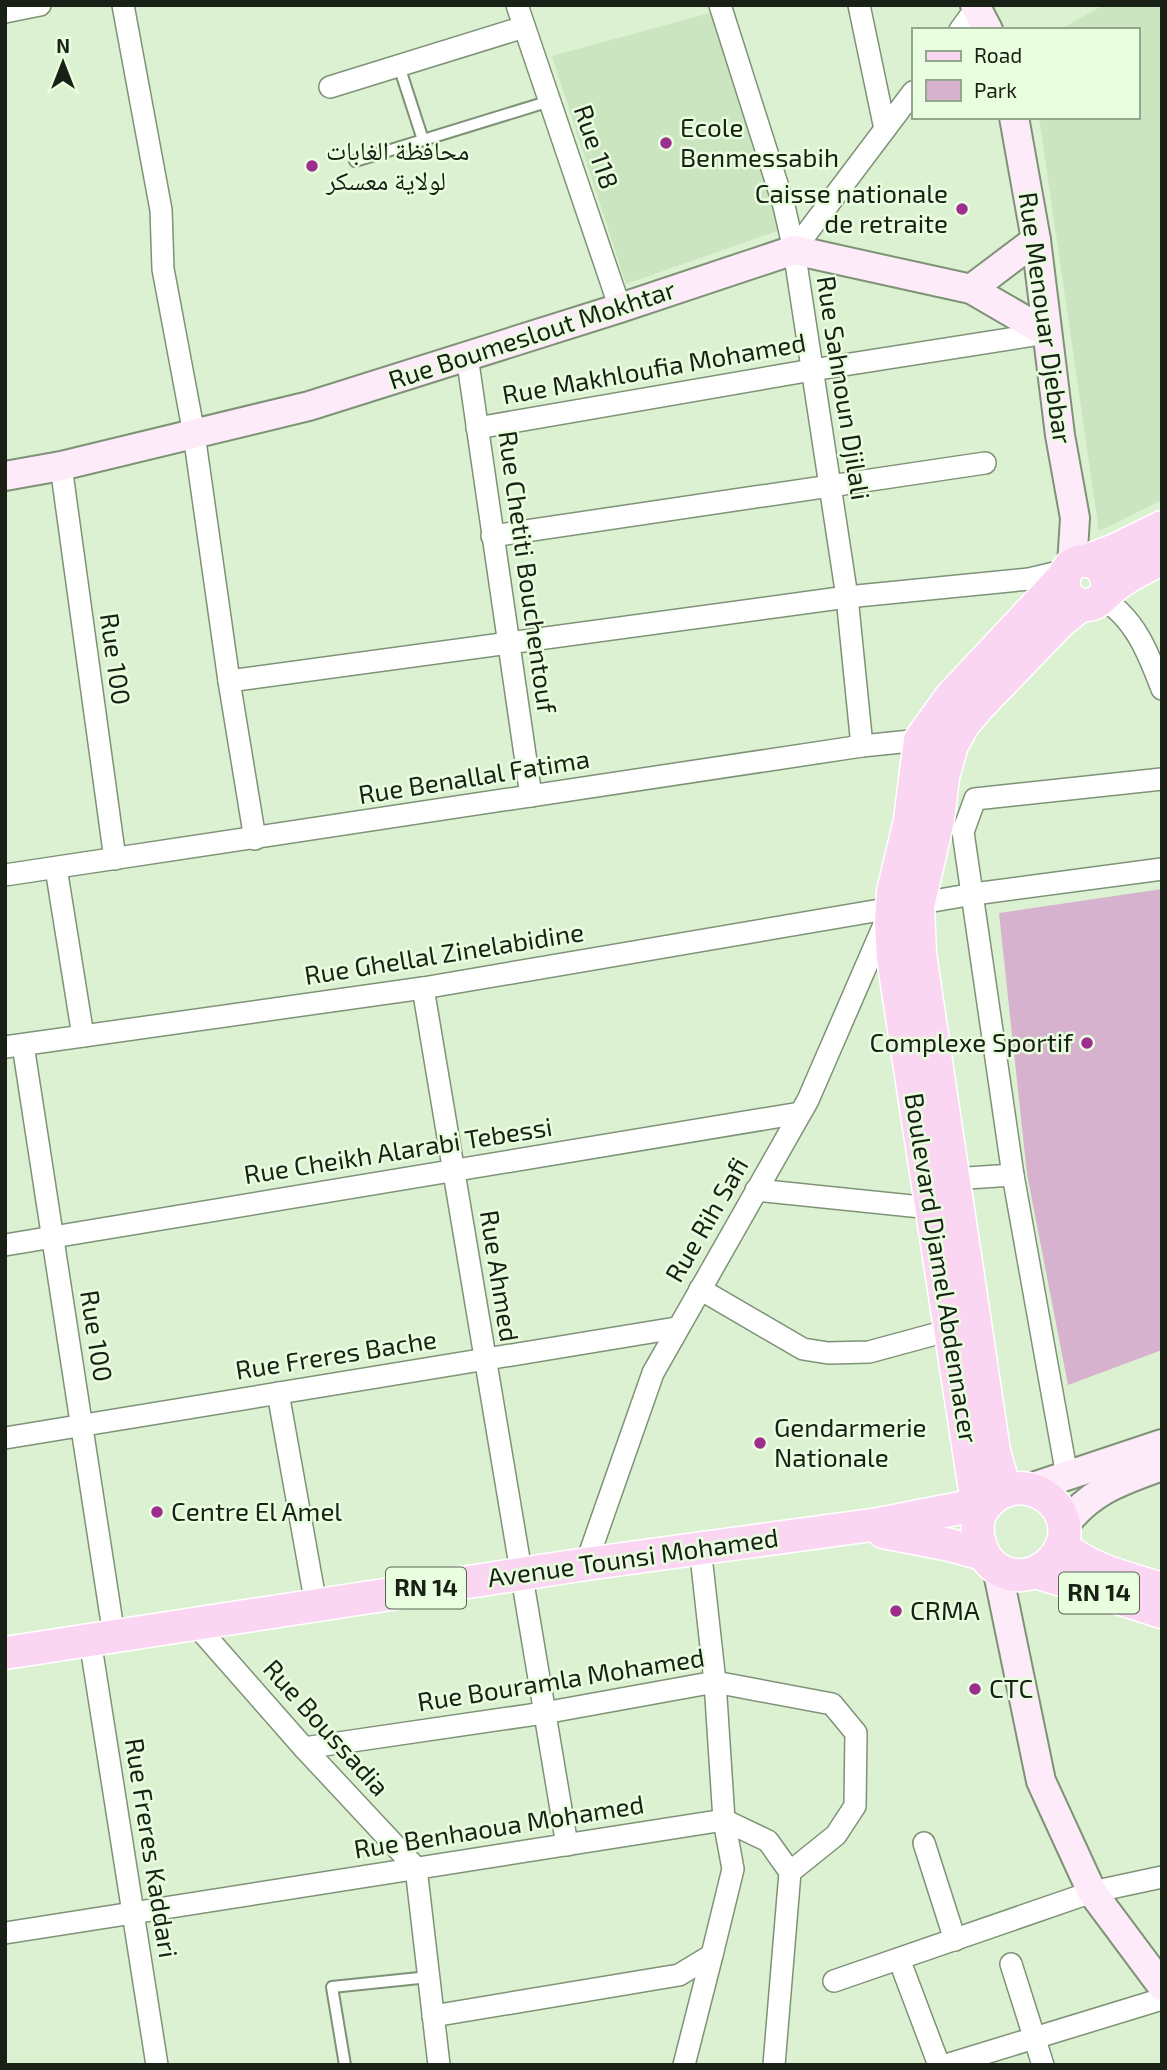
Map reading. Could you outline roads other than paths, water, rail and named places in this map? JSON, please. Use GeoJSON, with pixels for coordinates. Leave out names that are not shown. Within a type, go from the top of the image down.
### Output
{"type":"FeatureCollection","features":[{"type":"Feature","properties":{"kind":"main road","name":"Boulevard Djamel Abdennacer"},"geometry":{"type":"LineString","coordinates":[[995,1501],[994,1451],[920,954],[904,908],[897,873],[910,820],[920,740],[950,698],[1086,577],[1162,527]]}},
{"type":"Feature","properties":{"kind":"main road","name":"Boulevard Djamel Abdennacer"},"geometry":{"type":"LineString","coordinates":[[1086,577],[1137,571],[1162,559]]}},
{"type":"Feature","properties":{"kind":"main road","name":"Boulevard Djamel Abdennacer"},"geometry":{"type":"LineString","coordinates":[[995,1501],[950,1330],[893,958],[904,908],[935,834],[943,777],[952,745],[963,725],[979,706],[1061,621],[1086,577]]}},
{"type":"Feature","properties":{"kind":"main road"},"geometry":{"type":"LineString","coordinates":[[1042,1493],[1053,1502],[1060,1513],[1063,1536],[1047,1566],[1033,1573],[1009,1573],[990,1561],[978,1542],[977,1529],[995,1501],[1042,1493]]}},
{"type":"Feature","properties":{"kind":"main road","name":"Avenue Tounsi Mohamed"},"geometry":{"type":"LineString","coordinates":[[5,1653],[700,1547],[912,1519],[995,1501]]}},
{"type":"Feature","properties":{"kind":"main road","name":"Avenue Tounsi Mohamed"},"geometry":{"type":"LineString","coordinates":[[846,1528],[916,1537],[990,1561]]}},
{"type":"Feature","properties":{"kind":"main road","name":"RN 14"},"geometry":{"type":"LineString","coordinates":[[1063,1536],[1076,1557],[1093,1566],[1162,1589]]}},
{"type":"Feature","properties":{"kind":"main road","name":"RN 14"},"geometry":{"type":"LineString","coordinates":[[1033,1573],[1162,1612]]}},
{"type":"Feature","properties":{"kind":"street"},"geometry":{"type":"LineString","coordinates":[[5,12],[40,5]]}},
{"type":"Feature","properties":{"kind":"street"},"geometry":{"type":"LineString","coordinates":[[123,5],[161,210],[163,269],[194,434],[229,681],[255,839]]}},
{"type":"Feature","properties":{"kind":"street","name":"Rue 118"},"geometry":{"type":"LineString","coordinates":[[517,5],[620,308]]}},
{"type":"Feature","properties":{"kind":"street","name":"Rue Sahnoun Djilali"},"geometry":{"type":"LineString","coordinates":[[720,5],[784,205],[794,250],[847,597],[862,746]]}},
{"type":"Feature","properties":{"kind":"street"},"geometry":{"type":"LineString","coordinates":[[859,5],[885,129]]}},
{"type":"Feature","properties":{"kind":"street"},"geometry":{"type":"LineString","coordinates":[[330,87],[524,27]]}},
{"type":"Feature","properties":{"kind":"street"},"geometry":{"type":"LineString","coordinates":[[912,93],[794,250],[971,289],[1047,333]]}},
{"type":"Feature","properties":{"kind":"street","name":"Rue Menouar Djebbar"},"geometry":{"type":"LineString","coordinates":[[1014,119],[1036,240],[1060,435],[1086,577]]}},
{"type":"Feature","properties":{"kind":"street"},"geometry":{"type":"LineString","coordinates":[[971,289],[1036,240]]}},
{"type":"Feature","properties":{"kind":"street","name":"Rue Boumeslout Mokhtar"},"geometry":{"type":"LineString","coordinates":[[5,476],[61,466],[309,406],[794,250]]}},
{"type":"Feature","properties":{"kind":"street","name":"Rue Makhloufia Mohamed"},"geometry":{"type":"LineString","coordinates":[[477,428],[812,370],[1047,333]]}},
{"type":"Feature","properties":{"kind":"street","name":"Rue Chetiti Bouchentouf"},"geometry":{"type":"LineString","coordinates":[[467,356],[531,796]]}},
{"type":"Feature","properties":{"kind":"street"},"geometry":{"type":"LineString","coordinates":[[492,536],[985,463]]}},
{"type":"Feature","properties":{"kind":"street","name":"Rue 100"},"geometry":{"type":"LineString","coordinates":[[61,466],[115,859]]}},
{"type":"Feature","properties":{"kind":"street"},"geometry":{"type":"LineString","coordinates":[[229,681],[847,597],[1029,579],[1086,577],[1136,631],[1162,689]]}},
{"type":"Feature","properties":{"kind":"street","name":"Rue Benallal Fatima"},"geometry":{"type":"LineString","coordinates":[[5,875],[862,746],[920,740],[952,745]]}},
{"type":"Feature","properties":{"kind":"street"},"geometry":{"type":"LineString","coordinates":[[1067,1476],[1013,1175],[963,832],[975,799],[1162,779]]}},
{"type":"Feature","properties":{"kind":"street"},"geometry":{"type":"LineString","coordinates":[[56,868],[83,1036]]}},
{"type":"Feature","properties":{"kind":"street","name":"Rue Ghellal Zinelabidine"},"geometry":{"type":"LineString","coordinates":[[14,1046],[423,988],[974,894],[1162,869]]}},
{"type":"Feature","properties":{"kind":"street","name":"Rue Rih Safi"},"geometry":{"type":"LineString","coordinates":[[586,1564],[653,1373],[676,1328],[800,1113],[904,908]]}},
{"type":"Feature","properties":{"kind":"street","name":"Rue Ahmed"},"geometry":{"type":"LineString","coordinates":[[423,988],[567,1845]]}},
{"type":"Feature","properties":{"kind":"street","name":"Rue 100"},"geometry":{"type":"LineString","coordinates":[[14,1046],[52,1237],[81,1425],[102,1638]]}},
{"type":"Feature","properties":{"kind":"street","name":"Rue Cheikh Alarabi Tebessi"},"geometry":{"type":"LineString","coordinates":[[5,1245],[800,1113]]}},
{"type":"Feature","properties":{"kind":"street"},"geometry":{"type":"LineString","coordinates":[[952,1180],[1013,1175]]}},
{"type":"Feature","properties":{"kind":"street"},"geometry":{"type":"LineString","coordinates":[[756,1190],[931,1208]]}},
{"type":"Feature","properties":{"kind":"street"},"geometry":{"type":"LineString","coordinates":[[700,1289],[803,1349],[828,1353],[869,1352],[950,1330]]}},
{"type":"Feature","properties":{"kind":"street","name":"Rue Freres Bache"},"geometry":{"type":"LineString","coordinates":[[5,1438],[676,1328]]}},
{"type":"Feature","properties":{"kind":"street"},"geometry":{"type":"LineString","coordinates":[[278,1393],[316,1605]]}},
{"type":"Feature","properties":{"kind":"street"},"geometry":{"type":"LineString","coordinates":[[995,1501],[1162,1444]]}},
{"type":"Feature","properties":{"kind":"street"},"geometry":{"type":"LineString","coordinates":[[1063,1536],[1084,1502],[1110,1486],[1162,1466]]}},
{"type":"Feature","properties":{"kind":"street"},"geometry":{"type":"LineString","coordinates":[[684,2065],[733,1869],[724,1820],[715,1682],[700,1547]]}},
{"type":"Feature","properties":{"kind":"street"},"geometry":{"type":"LineString","coordinates":[[990,1561],[1012,1639],[1041,1781],[1092,1892],[1162,1986]]}},
{"type":"Feature","properties":{"kind":"street"},"geometry":{"type":"LineString","coordinates":[[1012,1639],[1017,1600],[1021,1588],[1033,1573]]}},
{"type":"Feature","properties":{"kind":"street","name":"Rue Boussadia"},"geometry":{"type":"LineString","coordinates":[[195,1624],[304,1748],[416,1868]]}},
{"type":"Feature","properties":{"kind":"street","name":"Rue Freres Kaddari"},"geometry":{"type":"LineString","coordinates":[[102,1638],[133,1913],[157,2065]]}},
{"type":"Feature","properties":{"kind":"street","name":"Rue Bouramla Mohamed"},"geometry":{"type":"LineString","coordinates":[[304,1748],[544,1713],[715,1682],[832,1704],[856,1733],[855,1806],[836,1835],[790,1872]]}},
{"type":"Feature","properties":{"kind":"street"},"geometry":{"type":"LineString","coordinates":[[724,1820],[768,1841],[790,1872],[775,2065]]}},
{"type":"Feature","properties":{"kind":"street","name":"Rue Benhaoua Mohamed"},"geometry":{"type":"LineString","coordinates":[[5,1933],[724,1820]]}},
{"type":"Feature","properties":{"kind":"street"},"geometry":{"type":"LineString","coordinates":[[925,1843],[955,1940]]}},
{"type":"Feature","properties":{"kind":"street"},"geometry":{"type":"LineString","coordinates":[[416,1868],[439,2065]]}},
{"type":"Feature","properties":{"kind":"street"},"geometry":{"type":"LineString","coordinates":[[834,1981],[1092,1892],[1162,1877]]}},
{"type":"Feature","properties":{"kind":"street"},"geometry":{"type":"LineString","coordinates":[[433,2016],[679,1975],[712,1955]]}},
{"type":"Feature","properties":{"kind":"street"},"geometry":{"type":"LineString","coordinates":[[899,1959],[939,2065]]}},
{"type":"Feature","properties":{"kind":"street"},"geometry":{"type":"LineString","coordinates":[[1011,1964],[1043,2065]]}},
{"type":"Feature","properties":{"kind":"street"},"geometry":{"type":"LineString","coordinates":[[946,2065],[1162,1999]]}},
{"type":"Feature","properties":{"kind":"lane"},"geometry":{"type":"LineString","coordinates":[[399,66],[423,140]]}},
{"type":"Feature","properties":{"kind":"lane"},"geometry":{"type":"LineString","coordinates":[[355,161],[550,101]]}},
{"type":"Feature","properties":{"kind":"lane"},"geometry":{"type":"LineString","coordinates":[[345,2065],[332,1987],[429,1977]]}},
{"type":"Feature","properties":{"kind":"place","name":"Ecole Benmessabih"},"geometry":{"type":"Point","coordinates":[666,143]}},
{"type":"Feature","properties":{"kind":"place","name":"محافظة الغابات لولاية معسكر"},"geometry":{"type":"Point","coordinates":[312,166]}},
{"type":"Feature","properties":{"kind":"place","name":"Caisse nationale de retraite"},"geometry":{"type":"Point","coordinates":[962,209]}},
{"type":"Feature","properties":{"kind":"place","name":"Complexe Sportif"},"geometry":{"type":"Point","coordinates":[1087,1043]}},
{"type":"Feature","properties":{"kind":"place","name":"Gendarmerie Nationale"},"geometry":{"type":"Point","coordinates":[760,1443]}},
{"type":"Feature","properties":{"kind":"place","name":"Centre El Amel"},"geometry":{"type":"Point","coordinates":[157,1512]}},
{"type":"Feature","properties":{"kind":"place","name":"CRMA"},"geometry":{"type":"Point","coordinates":[896,1611]}},
{"type":"Feature","properties":{"kind":"place","name":"CTC"},"geometry":{"type":"Point","coordinates":[975,1689]}}]}
